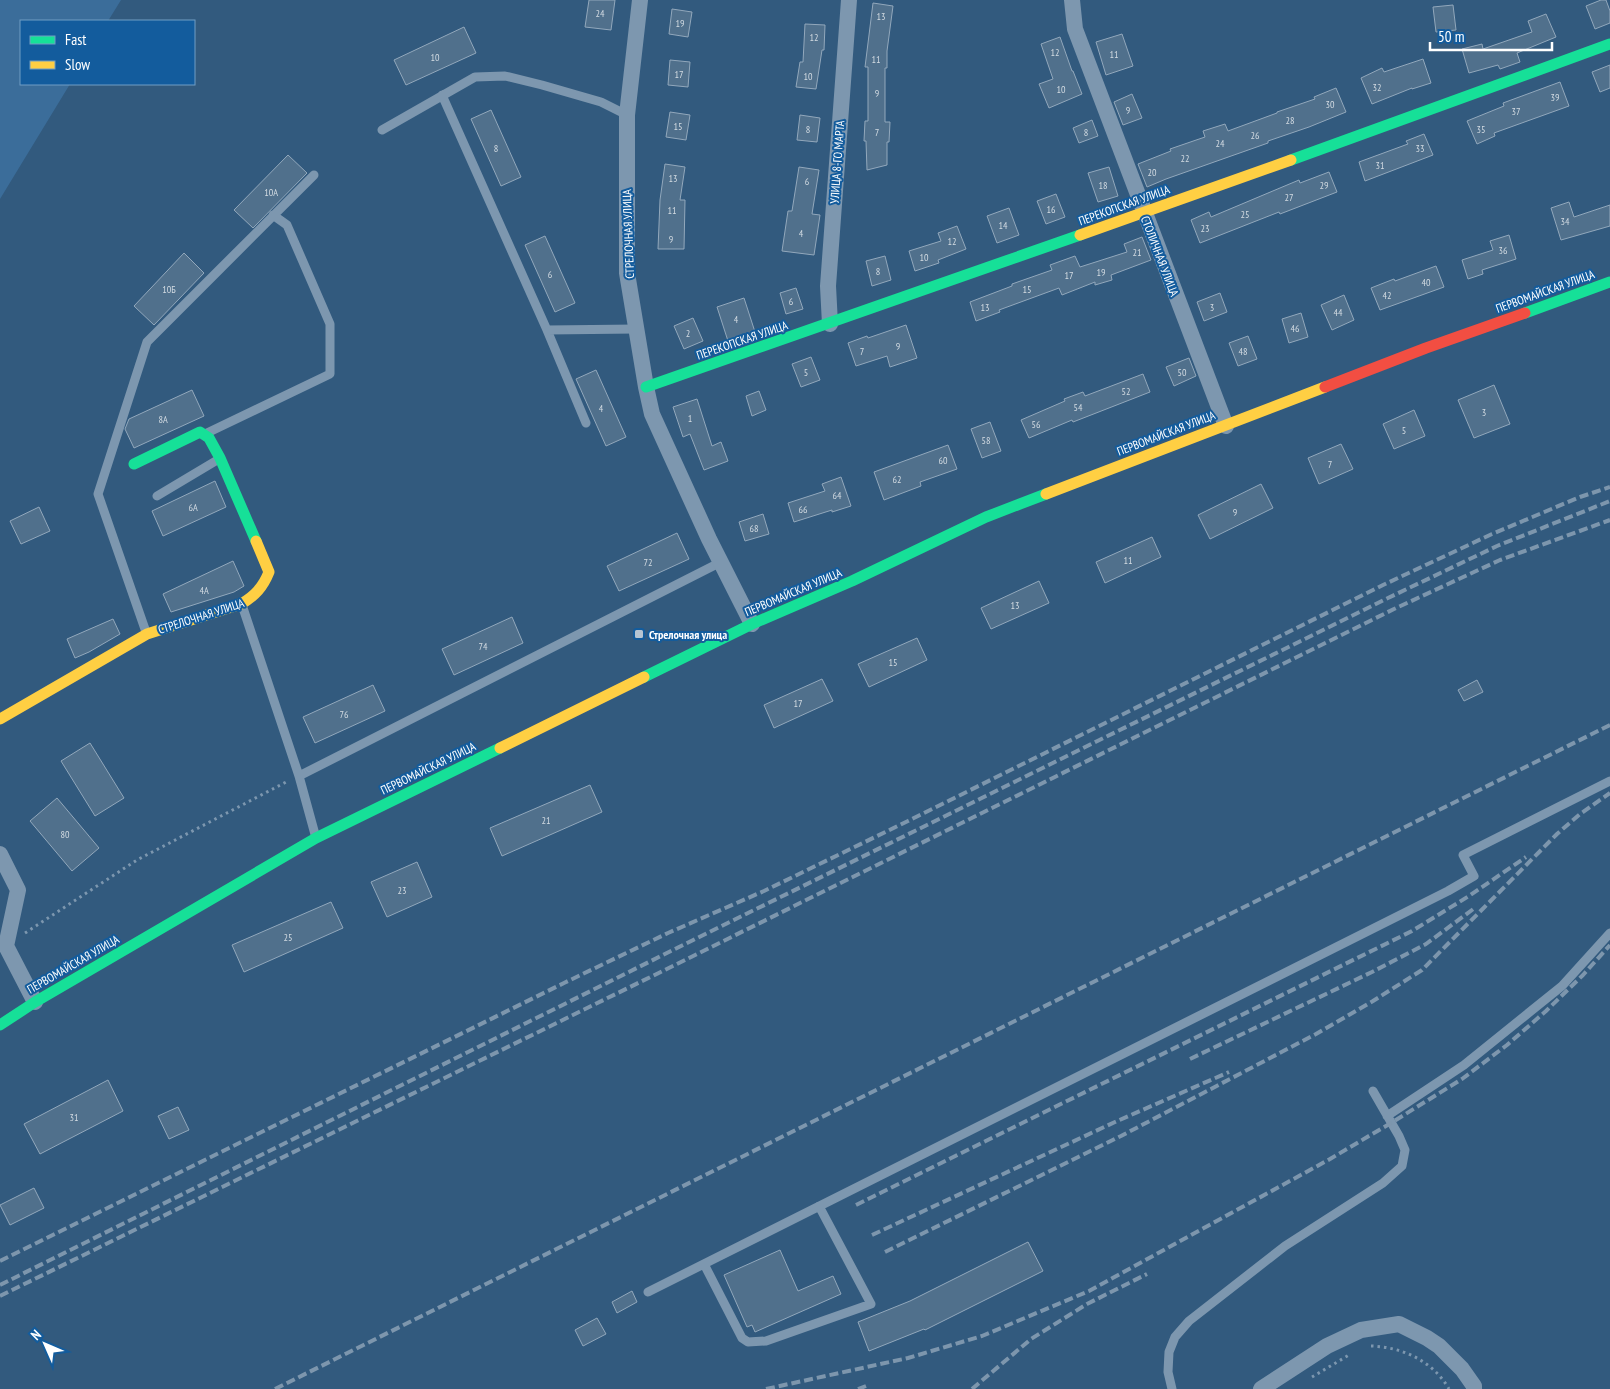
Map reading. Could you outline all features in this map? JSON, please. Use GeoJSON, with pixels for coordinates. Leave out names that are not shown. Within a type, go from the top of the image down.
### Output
{"type":"FeatureCollection","features":[{"type":"Feature","properties":{"kind":"main road","name":"ПЕРЕКОПСКАЯ УЛИЦА"},"geometry":{"type":"LineString","coordinates":[[646,387],[1144,213],[1610,44]]}},
{"type":"Feature","properties":{"kind":"main road","name":"ПЕРВОМАЙСКАЯ УЛИЦА"},"geometry":{"type":"LineString","coordinates":[[0,1025],[35,1002],[316,838],[752,624],[852,581],[986,517],[1426,348],[1610,282]]}},
{"type":"Feature","properties":{"kind":"main road"},"geometry":{"type":"LineString","coordinates":[[134,464],[200,432],[205,434]]}},
{"type":"Feature","properties":{"kind":"main road","name":"СТРЕЛОЧНАЯ УЛИЦА"},"geometry":{"type":"LineString","coordinates":[[0,719],[147,634],[242,604],[255,597],[264,585],[269,572],[220,458],[205,434]]}},
{"type":"Feature","properties":{"kind":"street","name":"СТРЕЛОЧНАЯ УЛИЦА"},"geometry":{"type":"LineString","coordinates":[[640,0],[627,115],[627,273],[646,387],[652,414],[720,562],[752,624]]}},
{"type":"Feature","properties":{"kind":"street","name":"УЛИЦА 8-ГО МАРТА"},"geometry":{"type":"LineString","coordinates":[[830,324],[828,286],[849,0]]}},
{"type":"Feature","properties":{"kind":"street","name":"СТОЛИЧНАЯ УЛИЦА"},"geometry":{"type":"LineString","coordinates":[[1072,0],[1075,29],[1226,426]]}},
{"type":"Feature","properties":{"kind":"street"},"geometry":{"type":"LineString","coordinates":[[0,854],[18,890],[2,943],[35,1002]]}},
{"type":"Feature","properties":{"kind":"street"},"geometry":{"type":"LineString","coordinates":[[1261,1389],[1327,1346],[1352,1334],[1361,1330],[1399,1324],[1439,1346],[1462,1369],[1474,1386],[1474,1389]]}},
{"type":"Feature","properties":{"kind":"lane"},"geometry":{"type":"LineString","coordinates":[[382,130],[475,76],[505,76],[542,84],[601,102],[627,115]]}},
{"type":"Feature","properties":{"kind":"lane"},"geometry":{"type":"LineString","coordinates":[[442,95],[547,330],[586,423]]}},
{"type":"Feature","properties":{"kind":"lane"},"geometry":{"type":"LineString","coordinates":[[147,634],[98,494],[147,342],[314,175]]}},
{"type":"Feature","properties":{"kind":"lane"},"geometry":{"type":"LineString","coordinates":[[205,434],[330,374],[330,324],[287,225],[273,215]]}},
{"type":"Feature","properties":{"kind":"lane"},"geometry":{"type":"LineString","coordinates":[[547,330],[636,329]]}},
{"type":"Feature","properties":{"kind":"lane"},"geometry":{"type":"LineString","coordinates":[[157,496],[220,458]]}},
{"type":"Feature","properties":{"kind":"lane"},"geometry":{"type":"LineString","coordinates":[[299,776],[720,562]]}},
{"type":"Feature","properties":{"kind":"lane"},"geometry":{"type":"LineString","coordinates":[[242,604],[299,776],[316,838]]}},
{"type":"Feature","properties":{"kind":"lane"},"geometry":{"type":"LineString","coordinates":[[648,1292],[1448,891],[1474,876],[1463,855],[1610,781]]}},
{"type":"Feature","properties":{"kind":"lane"},"geometry":{"type":"LineString","coordinates":[[1387,1116],[1464,1065],[1562,986],[1610,933]]}},
{"type":"Feature","properties":{"kind":"lane"},"geometry":{"type":"LineString","coordinates":[[1172,1389],[1168,1372],[1169,1352],[1175,1337],[1189,1321],[1286,1246],[1383,1183],[1402,1166],[1405,1150],[1399,1136],[1373,1092]]}},
{"type":"Feature","properties":{"kind":"lane"},"geometry":{"type":"LineString","coordinates":[[704,1264],[742,1338],[748,1342],[766,1341],[871,1304],[819,1206]]}},
{"type":"Feature","properties":{"kind":"path"},"geometry":{"type":"LineString","coordinates":[[2,943],[137,860],[299,776]]}},
{"type":"Feature","properties":{"kind":"path"},"geometry":{"type":"LineString","coordinates":[[1367,1346],[1385,1346],[1424,1362],[1439,1374],[1449,1389]]}},
{"type":"Feature","properties":{"kind":"path"},"geometry":{"type":"LineString","coordinates":[[1309,1379],[1351,1354]]}},
{"type":"Feature","properties":{"kind":"water"},"geometry":{"type":"Polygon","coordinates":[[[0,0],[121,0],[109,20],[20,20],[20,85],[69,85],[0,199],[0,0]]]}},
{"type":"Feature","properties":{"kind":"building"},"geometry":{"type":"Polygon","coordinates":[[[589,0],[615,0],[611,30],[585,27],[589,0]]]}},
{"type":"Feature","properties":{"kind":"building"},"geometry":{"type":"Polygon","coordinates":[[[1606,0],[1610,11],[1610,23],[1595,29],[1586,6],[1606,0]]]}},
{"type":"Feature","properties":{"kind":"building"},"geometry":{"type":"Polygon","coordinates":[[[873,3],[893,6],[887,51],[887,68],[885,68],[885,122],[890,122],[889,142],[887,142],[887,165],[867,170],[866,141],[864,141],[865,121],[868,121],[868,67],[865,67],[873,3]]]}},
{"type":"Feature","properties":{"kind":"building"},"geometry":{"type":"Polygon","coordinates":[[[1453,5],[1456,30],[1436,32],[1433,7],[1453,5]]]}},
{"type":"Feature","properties":{"kind":"building"},"geometry":{"type":"Polygon","coordinates":[[[672,9],[692,12],[688,37],[669,34],[672,9]]]}},
{"type":"Feature","properties":{"kind":"building"},"geometry":{"type":"Polygon","coordinates":[[[1546,14],[1556,37],[1517,53],[1520,62],[1500,69],[1498,65],[1469,73],[1462,49],[1482,44],[1483,49],[1532,32],[1528,21],[1546,14]]]}},
{"type":"Feature","properties":{"kind":"building"},"geometry":{"type":"Polygon","coordinates":[[[805,24],[825,25],[824,50],[822,50],[816,89],[796,87],[800,62],[803,62],[805,24]]]}},
{"type":"Feature","properties":{"kind":"building"},"geometry":{"type":"Polygon","coordinates":[[[464,27],[476,53],[406,85],[394,60],[464,27]]]}},
{"type":"Feature","properties":{"kind":"building"},"geometry":{"type":"Polygon","coordinates":[[[1122,34],[1133,66],[1106,75],[1096,42],[1122,34]]]}},
{"type":"Feature","properties":{"kind":"building"},"geometry":{"type":"Polygon","coordinates":[[[1060,37],[1082,94],[1049,108],[1039,84],[1053,79],[1041,44],[1060,37]]]}},
{"type":"Feature","properties":{"kind":"building"},"geometry":{"type":"Polygon","coordinates":[[[1423,59],[1431,83],[1412,88],[1372,104],[1361,78],[1382,68],[1384,72],[1423,59]]]}},
{"type":"Feature","properties":{"kind":"building"},"geometry":{"type":"Polygon","coordinates":[[[670,60],[690,62],[688,87],[668,85],[670,60]]]}},
{"type":"Feature","properties":{"kind":"building"},"geometry":{"type":"Polygon","coordinates":[[[1610,65],[1610,88],[1600,92],[1592,72],[1610,65]]]}},
{"type":"Feature","properties":{"kind":"building"},"geometry":{"type":"Polygon","coordinates":[[[1560,82],[1569,106],[1494,133],[1495,136],[1477,144],[1467,121],[1504,106],[1503,103],[1560,82]]]}},
{"type":"Feature","properties":{"kind":"building"},"geometry":{"type":"Polygon","coordinates":[[[1336,88],[1346,112],[1268,141],[1268,143],[1147,187],[1138,164],[1171,151],[1170,149],[1205,137],[1203,131],[1225,124],[1228,131],[1315,99],[1314,97],[1336,88]]]}},
{"type":"Feature","properties":{"kind":"building"},"geometry":{"type":"Polygon","coordinates":[[[1132,94],[1142,118],[1123,125],[1114,102],[1132,94]]]}},
{"type":"Feature","properties":{"kind":"building"},"geometry":{"type":"Polygon","coordinates":[[[491,110],[521,177],[501,186],[471,119],[491,110]]]}},
{"type":"Feature","properties":{"kind":"building"},"geometry":{"type":"Polygon","coordinates":[[[670,112],[690,115],[686,140],[666,137],[670,112]]]}},
{"type":"Feature","properties":{"kind":"building"},"geometry":{"type":"Polygon","coordinates":[[[800,115],[820,118],[817,142],[797,140],[800,115]]]}},
{"type":"Feature","properties":{"kind":"building"},"geometry":{"type":"Polygon","coordinates":[[[1092,120],[1098,136],[1079,143],[1073,128],[1092,120]]]}},
{"type":"Feature","properties":{"kind":"building"},"geometry":{"type":"Polygon","coordinates":[[[1424,134],[1433,155],[1365,181],[1359,162],[1408,144],[1406,141],[1424,134]]]}},
{"type":"Feature","properties":{"kind":"building"},"geometry":{"type":"Polygon","coordinates":[[[288,155],[307,173],[253,228],[234,210],[288,155]]]}},
{"type":"Feature","properties":{"kind":"building"},"geometry":{"type":"Polygon","coordinates":[[[665,164],[685,167],[680,200],[685,200],[684,249],[658,249],[660,200],[665,164]]]}},
{"type":"Feature","properties":{"kind":"building"},"geometry":{"type":"Polygon","coordinates":[[[799,167],[819,170],[812,214],[820,215],[814,255],[782,251],[788,211],[792,211],[799,167]]]}},
{"type":"Feature","properties":{"kind":"building"},"geometry":{"type":"Polygon","coordinates":[[[1109,167],[1118,196],[1098,202],[1088,173],[1109,167]]]}},
{"type":"Feature","properties":{"kind":"building"},"geometry":{"type":"Polygon","coordinates":[[[1329,172],[1337,192],[1200,243],[1191,220],[1209,212],[1211,217],[1299,180],[1300,183],[1329,172]]]}},
{"type":"Feature","properties":{"kind":"building"},"geometry":{"type":"Polygon","coordinates":[[[1056,194],[1065,217],[1046,224],[1037,201],[1056,194]]]}},
{"type":"Feature","properties":{"kind":"building"},"geometry":{"type":"Polygon","coordinates":[[[1569,202],[1574,217],[1610,205],[1610,226],[1561,240],[1551,208],[1569,202]]]}},
{"type":"Feature","properties":{"kind":"building"},"geometry":{"type":"Polygon","coordinates":[[[1009,208],[1019,235],[997,243],[987,216],[1009,208]]]}},
{"type":"Feature","properties":{"kind":"building"},"geometry":{"type":"Polygon","coordinates":[[[957,226],[966,249],[938,260],[939,263],[915,271],[909,251],[941,241],[938,233],[957,226]]]}},
{"type":"Feature","properties":{"kind":"building"},"geometry":{"type":"Polygon","coordinates":[[[1509,235],[1516,259],[1482,270],[1483,274],[1468,279],[1462,260],[1493,250],[1490,241],[1509,235]]]}},
{"type":"Feature","properties":{"kind":"building"},"geometry":{"type":"Polygon","coordinates":[[[545,236],[575,303],[555,312],[525,245],[545,236]]]}},
{"type":"Feature","properties":{"kind":"building"},"geometry":{"type":"Polygon","coordinates":[[[1142,237],[1151,260],[1111,275],[1112,280],[1095,285],[1095,282],[1062,295],[1059,288],[999,310],[1000,312],[976,321],[970,302],[1052,270],[1050,265],[1075,256],[1080,267],[1127,252],[1124,244],[1142,237]]]}},
{"type":"Feature","properties":{"kind":"building"},"geometry":{"type":"Polygon","coordinates":[[[184,253],[204,273],[154,325],[134,306],[184,253]]]}},
{"type":"Feature","properties":{"kind":"building"},"geometry":{"type":"Polygon","coordinates":[[[885,256],[891,280],[872,286],[866,261],[885,256]]]}},
{"type":"Feature","properties":{"kind":"building"},"geometry":{"type":"Polygon","coordinates":[[[1436,266],[1444,287],[1380,310],[1371,288],[1436,266]]]}},
{"type":"Feature","properties":{"kind":"building"},"geometry":{"type":"Polygon","coordinates":[[[796,288],[803,309],[786,314],[780,293],[796,288]]]}},
{"type":"Feature","properties":{"kind":"building"},"geometry":{"type":"Polygon","coordinates":[[[1220,293],[1227,312],[1204,321],[1197,302],[1220,293]]]}},
{"type":"Feature","properties":{"kind":"building"},"geometry":{"type":"Polygon","coordinates":[[[1344,295],[1354,320],[1332,330],[1321,305],[1344,295]]]}},
{"type":"Feature","properties":{"kind":"building"},"geometry":{"type":"Polygon","coordinates":[[[744,298],[755,332],[728,341],[717,307],[744,298]]]}},
{"type":"Feature","properties":{"kind":"building"},"geometry":{"type":"Polygon","coordinates":[[[1301,313],[1308,337],[1289,343],[1282,319],[1301,313]]]}},
{"type":"Feature","properties":{"kind":"building"},"geometry":{"type":"Polygon","coordinates":[[[693,318],[703,341],[684,349],[674,326],[693,318]]]}},
{"type":"Feature","properties":{"kind":"building"},"geometry":{"type":"Polygon","coordinates":[[[906,325],[917,358],[890,367],[887,356],[856,366],[848,343],[906,325]]]}},
{"type":"Feature","properties":{"kind":"building"},"geometry":{"type":"Polygon","coordinates":[[[1248,336],[1257,359],[1238,366],[1229,343],[1248,336]]]}},
{"type":"Feature","properties":{"kind":"building"},"geometry":{"type":"Polygon","coordinates":[[[811,357],[820,380],[801,387],[792,364],[811,357]]]}},
{"type":"Feature","properties":{"kind":"building"},"geometry":{"type":"Polygon","coordinates":[[[1189,358],[1196,376],[1174,386],[1166,367],[1189,358]]]}},
{"type":"Feature","properties":{"kind":"building"},"geometry":{"type":"Polygon","coordinates":[[[596,370],[626,437],[606,446],[576,379],[596,370]]]}},
{"type":"Feature","properties":{"kind":"building"},"geometry":{"type":"Polygon","coordinates":[[[1143,374],[1150,392],[1073,422],[1072,420],[1029,438],[1021,420],[1065,401],[1064,399],[1083,392],[1085,396],[1143,374]]]}},
{"type":"Feature","properties":{"kind":"building"},"geometry":{"type":"Polygon","coordinates":[[[1494,385],[1510,424],[1474,438],[1458,400],[1494,385]]]}},
{"type":"Feature","properties":{"kind":"building"},"geometry":{"type":"Polygon","coordinates":[[[192,390],[204,416],[134,448],[125,429],[129,419],[192,390]]]}},
{"type":"Feature","properties":{"kind":"building"},"geometry":{"type":"Polygon","coordinates":[[[759,391],[766,410],[752,416],[746,396],[759,391]]]}},
{"type":"Feature","properties":{"kind":"building"},"geometry":{"type":"Polygon","coordinates":[[[697,399],[712,446],[721,442],[728,461],[704,470],[690,434],[683,437],[673,407],[697,399]]]}},
{"type":"Feature","properties":{"kind":"building"},"geometry":{"type":"Polygon","coordinates":[[[1414,410],[1425,436],[1394,449],[1383,424],[1414,410]]]}},
{"type":"Feature","properties":{"kind":"building"},"geometry":{"type":"Polygon","coordinates":[[[990,422],[1001,451],[982,458],[971,429],[990,422]]]}},
{"type":"Feature","properties":{"kind":"building"},"geometry":{"type":"Polygon","coordinates":[[[1341,444],[1353,469],[1319,484],[1308,458],[1341,444]]]}},
{"type":"Feature","properties":{"kind":"building"},"geometry":{"type":"Polygon","coordinates":[[[948,445],[957,469],[920,482],[921,486],[884,500],[874,472],[948,445]]]}},
{"type":"Feature","properties":{"kind":"building"},"geometry":{"type":"Polygon","coordinates":[[[841,477],[851,506],[794,522],[788,503],[825,491],[822,484],[841,477]]]}},
{"type":"Feature","properties":{"kind":"building"},"geometry":{"type":"Polygon","coordinates":[[[215,481],[226,507],[163,536],[152,511],[215,481]]]}},
{"type":"Feature","properties":{"kind":"building"},"geometry":{"type":"Polygon","coordinates":[[[1261,484],[1273,508],[1210,539],[1198,515],[1261,484]]]}},
{"type":"Feature","properties":{"kind":"building"},"geometry":{"type":"Polygon","coordinates":[[[39,507],[50,531],[21,544],[10,521],[39,507]]]}},
{"type":"Feature","properties":{"kind":"building"},"geometry":{"type":"Polygon","coordinates":[[[763,514],[769,534],[745,541],[739,522],[763,514]]]}},
{"type":"Feature","properties":{"kind":"building"},"geometry":{"type":"Polygon","coordinates":[[[677,533],[689,559],[619,591],[607,566],[677,533]]]}},
{"type":"Feature","properties":{"kind":"building"},"geometry":{"type":"Polygon","coordinates":[[[1152,537],[1161,557],[1105,583],[1096,562],[1152,537]]]}},
{"type":"Feature","properties":{"kind":"building"},"geometry":{"type":"Polygon","coordinates":[[[233,561],[244,586],[234,592],[171,612],[163,594],[233,561]]]}},
{"type":"Feature","properties":{"kind":"building"},"geometry":{"type":"Polygon","coordinates":[[[1039,581],[1049,603],[991,629],[981,608],[1039,581]]]}},
{"type":"Feature","properties":{"kind":"building"},"geometry":{"type":"Polygon","coordinates":[[[512,617],[523,643],[454,675],[442,649],[512,617]]]}},
{"type":"Feature","properties":{"kind":"building"},"geometry":{"type":"Polygon","coordinates":[[[113,619],[120,634],[75,658],[67,639],[113,619]]]}},
{"type":"Feature","properties":{"kind":"building"},"geometry":{"type":"Polygon","coordinates":[[[917,638],[927,660],[869,687],[858,664],[917,638]]]}},
{"type":"Feature","properties":{"kind":"building"},"geometry":{"type":"Polygon","coordinates":[[[822,679],[833,701],[774,728],[764,705],[822,679]]]}},
{"type":"Feature","properties":{"kind":"building"},"geometry":{"type":"Polygon","coordinates":[[[1477,680],[1483,692],[1464,701],[1458,690],[1477,680]]]}},
{"type":"Feature","properties":{"kind":"building"},"geometry":{"type":"Polygon","coordinates":[[[373,685],[385,711],[315,743],[303,717],[373,685]]]}},
{"type":"Feature","properties":{"kind":"building"},"geometry":{"type":"Polygon","coordinates":[[[90,743],[124,798],[95,816],[61,761],[90,743]]]}},
{"type":"Feature","properties":{"kind":"building"},"geometry":{"type":"Polygon","coordinates":[[[590,785],[602,812],[502,856],[490,828],[590,785]]]}},
{"type":"Feature","properties":{"kind":"building"},"geometry":{"type":"Polygon","coordinates":[[[57,798],[99,848],[72,871],[30,821],[57,798]]]}},
{"type":"Feature","properties":{"kind":"building"},"geometry":{"type":"Polygon","coordinates":[[[417,862],[432,897],[387,917],[371,882],[417,862]]]}},
{"type":"Feature","properties":{"kind":"building"},"geometry":{"type":"Polygon","coordinates":[[[331,902],[343,928],[244,972],[232,945],[331,902]]]}},
{"type":"Feature","properties":{"kind":"building"},"geometry":{"type":"Polygon","coordinates":[[[108,1080],[123,1111],[40,1154],[24,1124],[108,1080]]]}},
{"type":"Feature","properties":{"kind":"building"},"geometry":{"type":"Polygon","coordinates":[[[178,1107],[189,1130],[169,1139],[158,1116],[178,1107]]]}},
{"type":"Feature","properties":{"kind":"building"},"geometry":{"type":"Polygon","coordinates":[[[34,1188],[44,1208],[10,1225],[0,1205],[34,1188]]]}},
{"type":"Feature","properties":{"kind":"building"},"geometry":{"type":"Polygon","coordinates":[[[1028,1242],[1043,1271],[925,1330],[869,1351],[858,1322],[910,1301],[1028,1242]]]}},
{"type":"Feature","properties":{"kind":"building"},"geometry":{"type":"Polygon","coordinates":[[[780,1250],[798,1291],[833,1276],[841,1294],[755,1332],[752,1325],[747,1327],[724,1275],[780,1250]]]}},
{"type":"Feature","properties":{"kind":"building"},"geometry":{"type":"Polygon","coordinates":[[[632,1291],[637,1302],[617,1313],[612,1302],[632,1291]]]}},
{"type":"Feature","properties":{"kind":"building"},"geometry":{"type":"Polygon","coordinates":[[[597,1318],[606,1334],[583,1346],[575,1330],[597,1318]]]}},
{"type":"Feature","properties":{"kind":"railway"},"geometry":{"type":"LineString","coordinates":[[0,1261],[564,983],[668,933],[764,891],[908,821],[1383,585],[1492,534],[1580,497],[1610,487]]}},
{"type":"Feature","properties":{"kind":"railway"},"geometry":{"type":"LineString","coordinates":[[0,1285],[675,949],[1388,598],[1497,546],[1610,501]]}},
{"type":"Feature","properties":{"kind":"railway"},"geometry":{"type":"LineString","coordinates":[[0,1296],[1394,609],[1500,560],[1610,520]]}},
{"type":"Feature","properties":{"kind":"railway"},"geometry":{"type":"LineString","coordinates":[[275,1389],[1610,725]]}},
{"type":"Feature","properties":{"kind":"railway"},"geometry":{"type":"LineString","coordinates":[[885,1252],[1121,1136],[1316,1034],[1422,970],[1557,834],[1580,814],[1610,793]]}},
{"type":"Feature","properties":{"kind":"railway"},"geometry":{"type":"LineString","coordinates":[[856,1205],[1412,931],[1469,896],[1526,857]]}},
{"type":"Feature","properties":{"kind":"railway"},"geometry":{"type":"LineString","coordinates":[[1190,1059],[1372,972],[1426,944],[1476,907]]}},
{"type":"Feature","properties":{"kind":"railway"},"geometry":{"type":"LineString","coordinates":[[766,1389],[908,1358],[982,1336],[1089,1291],[1330,1159],[1462,1079],[1507,1045],[1546,1011],[1583,975],[1610,945]]}},
{"type":"Feature","properties":{"kind":"railway"},"geometry":{"type":"LineString","coordinates":[[872,1235],[1115,1122],[1229,1072]]}},
{"type":"Feature","properties":{"kind":"railway"},"geometry":{"type":"LineString","coordinates":[[972,1389],[1031,1339],[1087,1304],[1147,1274]]}},
{"type":"Feature","properties":{"kind":"railway"},"geometry":{"type":"LineString","coordinates":[[858,1389],[866,1386]]}},
{"type":"Feature","properties":{"kind":"traffic: fast"},"geometry":{"type":"LineString","coordinates":[[1291,160],[1610,44]]}},
{"type":"Feature","properties":{"kind":"traffic: fast"},"geometry":{"type":"LineString","coordinates":[[646,387],[1080,235]]}},
{"type":"Feature","properties":{"kind":"traffic: fast"},"geometry":{"type":"LineString","coordinates":[[1525,313],[1610,282]]}},
{"type":"Feature","properties":{"kind":"traffic: fast"},"geometry":{"type":"LineString","coordinates":[[134,464],[200,432],[209,438],[220,458],[256,541]]}},
{"type":"Feature","properties":{"kind":"traffic: fast"},"geometry":{"type":"LineString","coordinates":[[644,677],[752,624],[852,581],[986,517],[1046,494]]}},
{"type":"Feature","properties":{"kind":"traffic: fast"},"geometry":{"type":"LineString","coordinates":[[0,1025],[35,1002],[316,838],[500,748]]}},
{"type":"Feature","properties":{"kind":"traffic: slow"},"geometry":{"type":"LineString","coordinates":[[1080,235],[1291,160]]}},
{"type":"Feature","properties":{"kind":"traffic: slow"},"geometry":{"type":"LineString","coordinates":[[1046,494],[1325,387]]}},
{"type":"Feature","properties":{"kind":"traffic: slow"},"geometry":{"type":"LineString","coordinates":[[0,719],[147,634],[246,601],[258,591],[269,572],[256,541]]}},
{"type":"Feature","properties":{"kind":"traffic: slow"},"geometry":{"type":"LineString","coordinates":[[500,748],[644,677]]}},
{"type":"Feature","properties":{"kind":"traffic: jam"},"geometry":{"type":"LineString","coordinates":[[1325,387],[1426,348],[1525,313]]}},
{"type":"Feature","properties":{"kind":"place","name":"Стрелочная улица"},"geometry":{"type":"Point","coordinates":[639,634]}}]}
